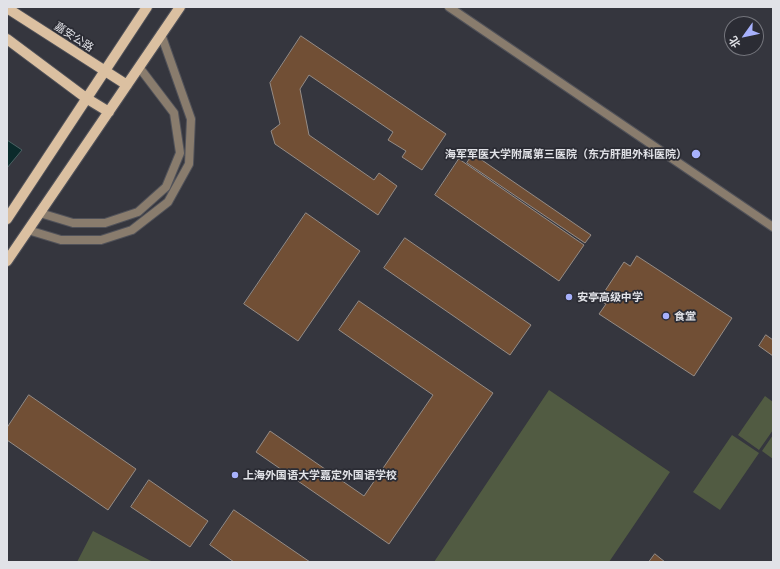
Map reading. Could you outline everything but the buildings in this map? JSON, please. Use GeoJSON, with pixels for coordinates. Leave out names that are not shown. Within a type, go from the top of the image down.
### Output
{"type":"FeatureCollection","features":[{"type":"Feature","properties":{"kind":"main road"},"geometry":{"type":"LineString","coordinates":[[7,220],[104,70],[147,7]]}},
{"type":"Feature","properties":{"kind":"main road"},"geometry":{"type":"LineString","coordinates":[[7,261],[180,7]]}},
{"type":"Feature","properties":{"kind":"main road","name":"嘉安公路"},"geometry":{"type":"LineString","coordinates":[[7,8],[127,85]]}},
{"type":"Feature","properties":{"kind":"main road"},"geometry":{"type":"LineString","coordinates":[[7,39],[86,98],[109,112]]}},
{"type":"Feature","properties":{"kind":"street"},"geometry":{"type":"LineString","coordinates":[[449,7],[773,227]]}},
{"type":"Feature","properties":{"kind":"street"},"geometry":{"type":"LineString","coordinates":[[28,230],[61,240],[101,240],[132,230],[168,202],[189,164],[191,119],[161,34]]}},
{"type":"Feature","properties":{"kind":"street"},"geometry":{"type":"LineString","coordinates":[[40,213],[73,223],[105,223],[138,212],[166,187],[180,153],[174,113],[139,67]]}},
{"type":"Feature","properties":{"kind":"shaded area"},"geometry":{"type":"Polygon","coordinates":[[[7,140],[22,150],[7,168],[7,140]]]}},
{"type":"Feature","properties":{"kind":"shaded area"},"geometry":{"type":"Polygon","coordinates":[[[549,390],[670,472],[609,562],[434,562],[549,390]]]}},
{"type":"Feature","properties":{"kind":"shaded area"},"geometry":{"type":"Polygon","coordinates":[[[765,396],[773,402],[773,430],[759,450],[738,435],[765,396]]]}},
{"type":"Feature","properties":{"kind":"shaded area"},"geometry":{"type":"Polygon","coordinates":[[[732,435],[759,453],[720,510],[693,492],[732,435]]]}},
{"type":"Feature","properties":{"kind":"shaded area"},"geometry":{"type":"Polygon","coordinates":[[[773,435],[773,459],[762,451],[773,435]]]}},
{"type":"Feature","properties":{"kind":"shaded area"},"geometry":{"type":"Polygon","coordinates":[[[93,531],[153,562],[77,562],[93,531]]]}},
{"type":"Feature","properties":{"kind":"place","name":"海军军医大学附属第三医院（东方肝胆外科医院）"},"geometry":{"type":"Point","coordinates":[696,154]}},
{"type":"Feature","properties":{"kind":"place","name":"安亭高级中学"},"geometry":{"type":"Point","coordinates":[569,297]}},
{"type":"Feature","properties":{"kind":"place","name":"食堂"},"geometry":{"type":"Point","coordinates":[666,316]}},
{"type":"Feature","properties":{"kind":"place","name":"上海外国语大学嘉定外国语学校"},"geometry":{"type":"Point","coordinates":[235,475]}}]}
